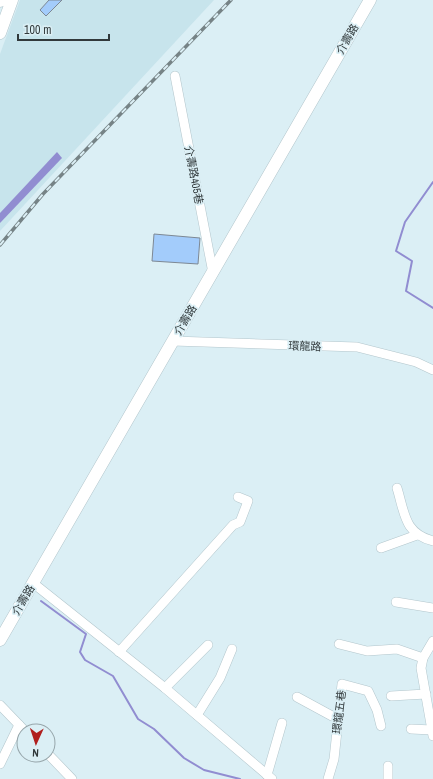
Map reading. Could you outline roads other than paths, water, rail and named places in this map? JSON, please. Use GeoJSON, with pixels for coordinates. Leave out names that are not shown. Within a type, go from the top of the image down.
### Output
{"type":"FeatureCollection","features":[{"type":"Feature","properties":{"kind":"main road"},"geometry":{"type":"LineString","coordinates":[[0,33],[13,0]]}},
{"type":"Feature","properties":{"kind":"main road","name":"介壽路"},"geometry":{"type":"LineString","coordinates":[[0,640],[370,0]]}},
{"type":"Feature","properties":{"kind":"street"},"geometry":{"type":"LineString","coordinates":[[0,40],[13,0]]}},
{"type":"Feature","properties":{"kind":"street","name":"介壽路405巷"},"geometry":{"type":"LineString","coordinates":[[175,76],[213,273]]}},
{"type":"Feature","properties":{"kind":"street","name":"環龍路"},"geometry":{"type":"LineString","coordinates":[[173,341],[357,347],[416,362],[433,370]]}},
{"type":"Feature","properties":{"kind":"street"},"geometry":{"type":"LineString","coordinates":[[397,488],[410,528],[417,535],[433,541]]}},
{"type":"Feature","properties":{"kind":"street"},"geometry":{"type":"LineString","coordinates":[[119,652],[233,525],[240,522],[248,502],[238,497]]}},
{"type":"Feature","properties":{"kind":"street"},"geometry":{"type":"LineString","coordinates":[[381,548],[417,535]]}},
{"type":"Feature","properties":{"kind":"street"},"geometry":{"type":"LineString","coordinates":[[33,583],[165,688],[270,777],[282,723]]}},
{"type":"Feature","properties":{"kind":"street"},"geometry":{"type":"LineString","coordinates":[[396,602],[433,608]]}},
{"type":"Feature","properties":{"kind":"street"},"geometry":{"type":"LineString","coordinates":[[411,729],[432,733],[431,708],[426,694],[421,668],[423,658],[433,643]]}},
{"type":"Feature","properties":{"kind":"street"},"geometry":{"type":"LineString","coordinates":[[339,644],[367,651],[397,649],[423,658]]}},
{"type":"Feature","properties":{"kind":"street"},"geometry":{"type":"LineString","coordinates":[[165,688],[208,645]]}},
{"type":"Feature","properties":{"kind":"street"},"geometry":{"type":"LineString","coordinates":[[197,715],[220,678],[232,649]]}},
{"type":"Feature","properties":{"kind":"street","name":"環龍五巷"},"geometry":{"type":"LineString","coordinates":[[328,779],[334,759],[342,684],[368,691],[377,710],[381,726]]}},
{"type":"Feature","properties":{"kind":"street"},"geometry":{"type":"LineString","coordinates":[[391,696],[426,694]]}},
{"type":"Feature","properties":{"kind":"street"},"geometry":{"type":"LineString","coordinates":[[297,697],[332,716],[339,718]]}},
{"type":"Feature","properties":{"kind":"street"},"geometry":{"type":"LineString","coordinates":[[0,705],[17,723]]}},
{"type":"Feature","properties":{"kind":"street"},"geometry":{"type":"LineString","coordinates":[[0,764],[16,738]]}},
{"type":"Feature","properties":{"kind":"street"},"geometry":{"type":"LineString","coordinates":[[56,762],[72,779]]}},
{"type":"Feature","properties":{"kind":"street"},"geometry":{"type":"LineString","coordinates":[[388,766],[388,779]]}},
{"type":"Feature","properties":{"kind":"waterway"},"geometry":{"type":"LineString","coordinates":[[433,182],[405,222],[396,251],[412,261],[406,291],[433,308]]}},
{"type":"Feature","properties":{"kind":"waterway"},"geometry":{"type":"LineString","coordinates":[[41,601],[86,634],[80,652],[85,660],[113,676],[138,719],[154,729],[184,758],[204,770],[240,779]]}},
{"type":"Feature","properties":{"kind":"railway"},"geometry":{"type":"LineString","coordinates":[[0,245],[43,194],[231,0]]}}]}
